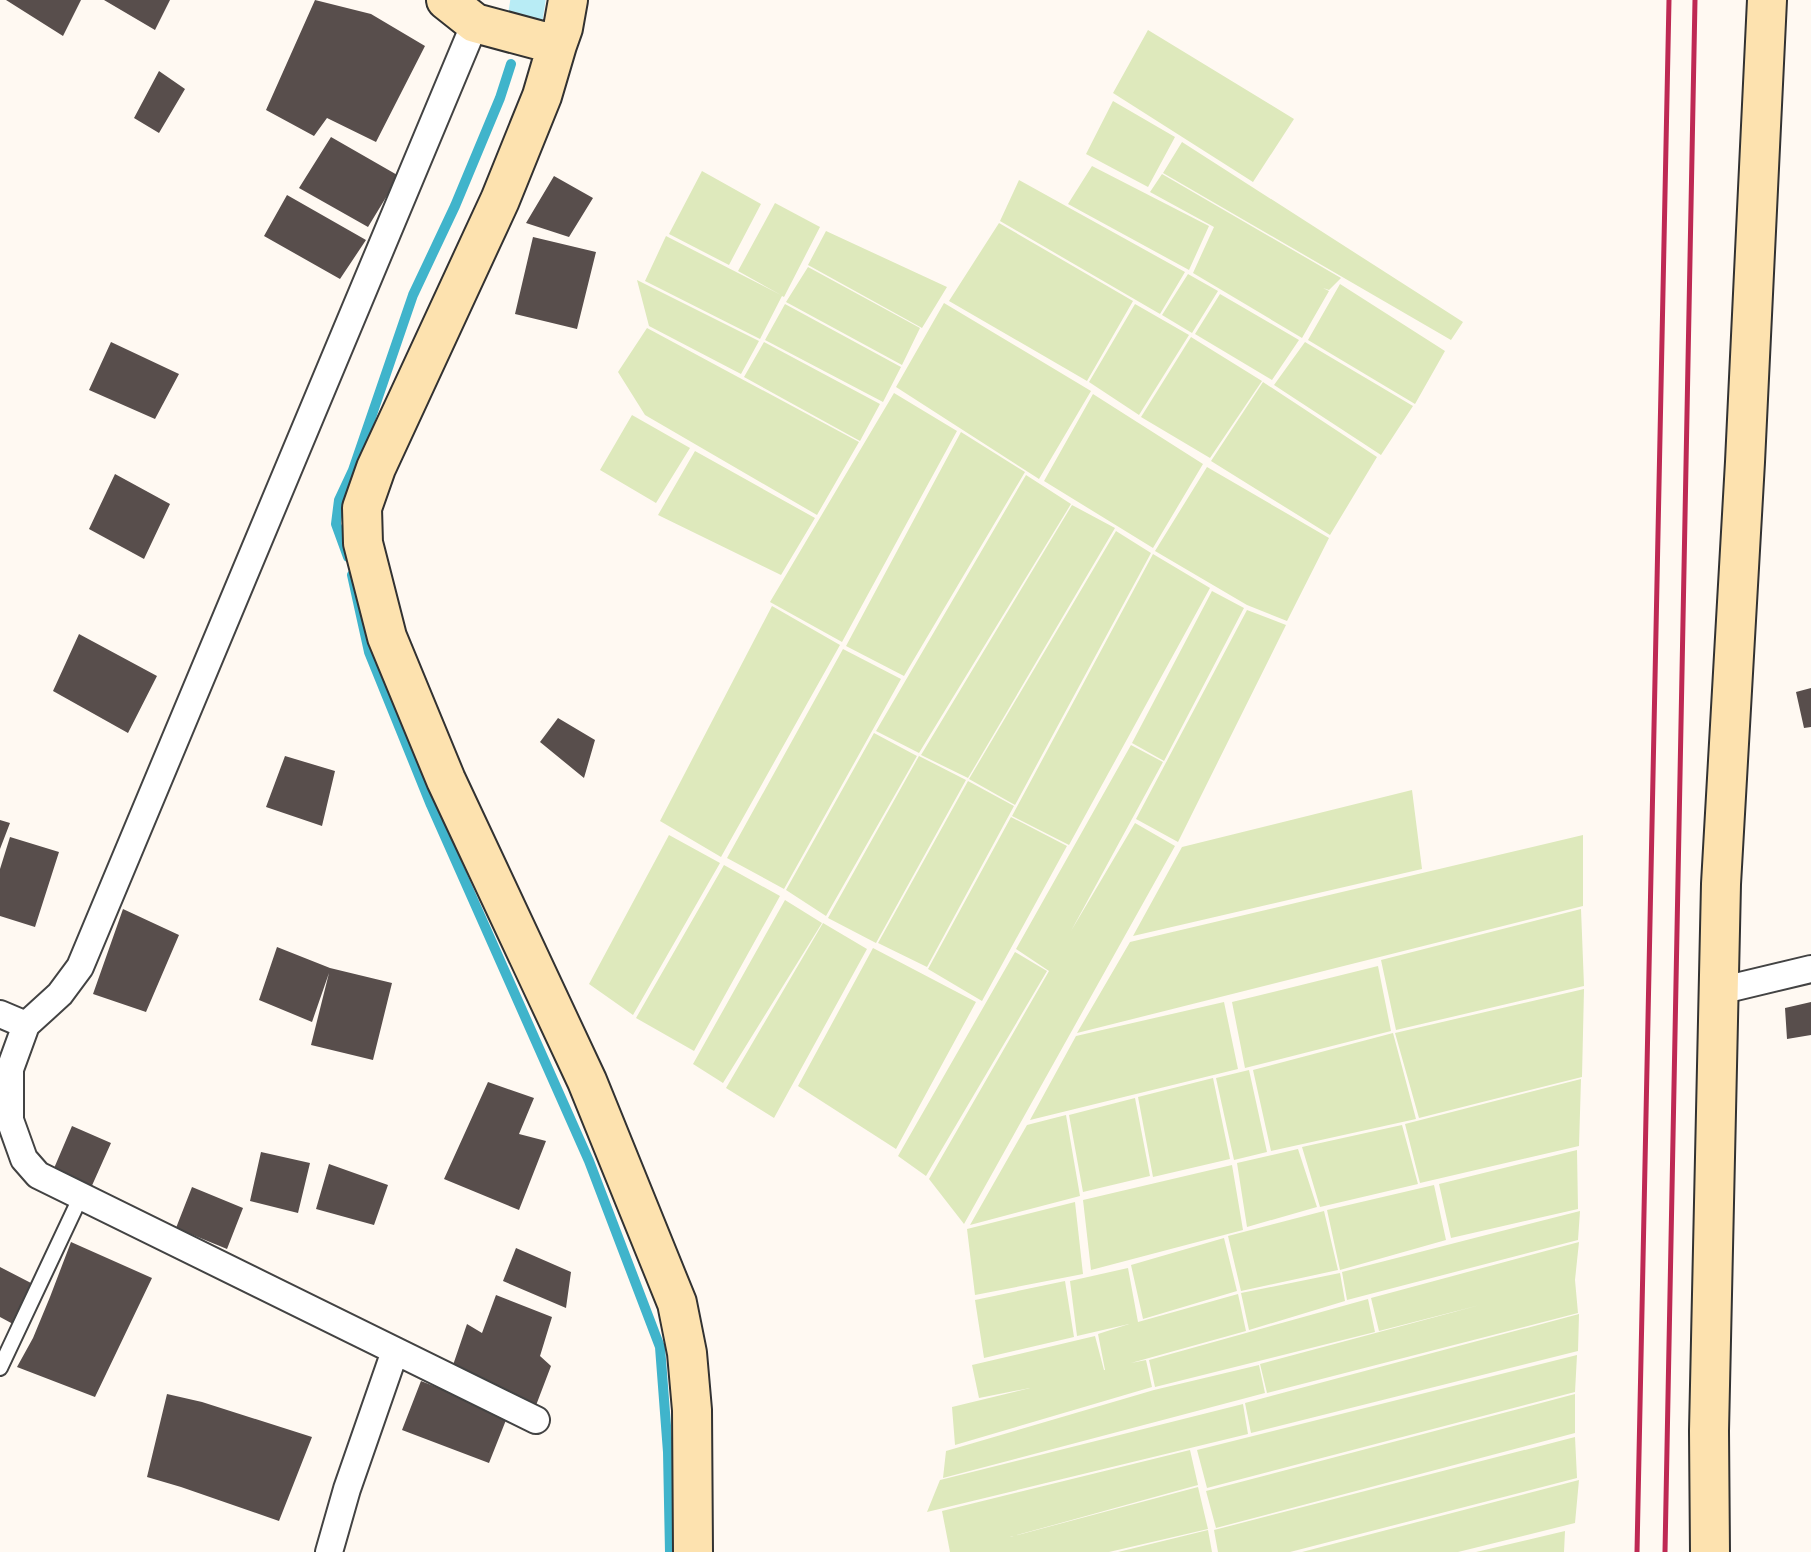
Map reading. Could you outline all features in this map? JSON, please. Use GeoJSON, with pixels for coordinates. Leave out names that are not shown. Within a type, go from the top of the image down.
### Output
{"type":"FeatureCollection","features":[{"type":"Feature","properties":{"kind":"street"},"geometry":{"type":"LineString","coordinates":[[446,0],[475,23],[557,45]]}},
{"type":"Feature","properties":{"kind":"street"},"geometry":{"type":"LineString","coordinates":[[568,0],[563,28],[542,96],[500,200],[376,468],[362,508],[363,543],[387,637],[446,780],[587,1081],[677,1303],[687,1353],[692,1409],[693,1552]]}},
{"type":"Feature","properties":{"kind":"street"},"geometry":{"type":"LineString","coordinates":[[1710,1552],[1710,1417],[1721,884],[1745,476],[1767,0]]}},
{"type":"Feature","properties":{"kind":"street"},"geometry":{"type":"LineString","coordinates":[[475,23],[80,967],[60,994],[26,1025],[10,1069],[10,1119],[24,1159],[38,1175],[536,1420]]}},
{"type":"Feature","properties":{"kind":"street"},"geometry":{"type":"LineString","coordinates":[[1719,991],[1811,969]]}},
{"type":"Feature","properties":{"kind":"street"},"geometry":{"type":"LineString","coordinates":[[0,1014],[26,1025]]}},
{"type":"Feature","properties":{"kind":"street"},"geometry":{"type":"LineString","coordinates":[[329,1552],[347,1489],[395,1351]]}},
{"type":"Feature","properties":{"kind":"lane"},"geometry":{"type":"LineString","coordinates":[[0,1368],[81,1196]]}},
{"type":"Feature","properties":{"kind":"green space"},"geometry":{"type":"Polygon","coordinates":[[[1148,30],[1294,119],[1253,182],[1113,93],[1148,30]]]}},
{"type":"Feature","properties":{"kind":"green space"},"geometry":{"type":"Polygon","coordinates":[[[1113,101],[1175,137],[1148,187],[1086,154],[1113,101]]]}},
{"type":"Feature","properties":{"kind":"green space"},"geometry":{"type":"Polygon","coordinates":[[[1182,142],[1463,322],[1451,340],[1163,173],[1182,142]]]}},
{"type":"Feature","properties":{"kind":"green space"},"geometry":{"type":"Polygon","coordinates":[[[1092,166],[1209,226],[1189,270],[1068,204],[1092,166]]]}},
{"type":"Feature","properties":{"kind":"green space"},"geometry":{"type":"Polygon","coordinates":[[[702,171],[761,204],[729,265],[669,234],[702,171]]]}},
{"type":"Feature","properties":{"kind":"green space"},"geometry":{"type":"Polygon","coordinates":[[[1162,174],[1341,278],[1329,290],[1323,288],[1329,291],[1302,338],[1193,273],[1214,227],[1150,192],[1162,174]]]}},
{"type":"Feature","properties":{"kind":"green space"},"geometry":{"type":"Polygon","coordinates":[[[1019,180],[1185,272],[1160,314],[1000,221],[1019,180]]]}},
{"type":"Feature","properties":{"kind":"green space"},"geometry":{"type":"Polygon","coordinates":[[[775,203],[820,227],[760,339],[645,281],[666,236],[781,295],[738,271],[775,203]]]}},
{"type":"Feature","properties":{"kind":"green space"},"geometry":{"type":"Polygon","coordinates":[[[999,223],[1133,301],[1087,381],[949,301],[999,223]]]}},
{"type":"Feature","properties":{"kind":"green space"},"geometry":{"type":"Polygon","coordinates":[[[826,231],[947,287],[922,328],[808,265],[826,231]]]}},
{"type":"Feature","properties":{"kind":"green space"},"geometry":{"type":"Polygon","coordinates":[[[808,267],[920,328],[902,365],[786,302],[808,267]]]}},
{"type":"Feature","properties":{"kind":"green space"},"geometry":{"type":"Polygon","coordinates":[[[1188,274],[1218,291],[1192,333],[1162,315],[1188,274]]]}},
{"type":"Feature","properties":{"kind":"green space"},"geometry":{"type":"Polygon","coordinates":[[[637,280],[759,341],[741,374],[649,326],[637,280]]]}},
{"type":"Feature","properties":{"kind":"green space"},"geometry":{"type":"Polygon","coordinates":[[[1340,284],[1445,351],[1415,404],[1308,340],[1340,284]]]}},
{"type":"Feature","properties":{"kind":"green space"},"geometry":{"type":"Polygon","coordinates":[[[1220,294],[1299,340],[1272,380],[1195,334],[1220,294]]]}},
{"type":"Feature","properties":{"kind":"green space"},"geometry":{"type":"Polygon","coordinates":[[[944,303],[1091,391],[1039,479],[896,387],[944,303]]]}},
{"type":"Feature","properties":{"kind":"green space"},"geometry":{"type":"Polygon","coordinates":[[[785,304],[901,367],[883,402],[765,340],[785,304]]]}},
{"type":"Feature","properties":{"kind":"green space"},"geometry":{"type":"Polygon","coordinates":[[[1135,304],[1189,335],[1139,415],[1089,382],[1135,304]]]}},
{"type":"Feature","properties":{"kind":"green space"},"geometry":{"type":"Polygon","coordinates":[[[647,328],[859,442],[817,515],[645,415],[618,372],[647,328]]]}},
{"type":"Feature","properties":{"kind":"green space"},"geometry":{"type":"Polygon","coordinates":[[[1191,337],[1262,381],[1210,458],[1141,417],[1191,337]]]}},
{"type":"Feature","properties":{"kind":"green space"},"geometry":{"type":"Polygon","coordinates":[[[764,342],[880,404],[860,441],[744,377],[764,342]]]}},
{"type":"Feature","properties":{"kind":"green space"},"geometry":{"type":"Polygon","coordinates":[[[1305,342],[1413,406],[1381,455],[1274,385],[1305,342]]]}},
{"type":"Feature","properties":{"kind":"green space"},"geometry":{"type":"Polygon","coordinates":[[[1263,382],[1377,457],[1330,535],[1211,461],[1263,382]]]}},
{"type":"Feature","properties":{"kind":"green space"},"geometry":{"type":"Polygon","coordinates":[[[894,393],[957,431],[842,642],[770,602],[894,393]]]}},
{"type":"Feature","properties":{"kind":"green space"},"geometry":{"type":"Polygon","coordinates":[[[1093,394],[1203,464],[1153,548],[1044,481],[1093,394]]]}},
{"type":"Feature","properties":{"kind":"green space"},"geometry":{"type":"Polygon","coordinates":[[[632,415],[690,448],[656,503],[600,470],[632,415]]]}},
{"type":"Feature","properties":{"kind":"green space"},"geometry":{"type":"Polygon","coordinates":[[[961,432],[1025,472],[904,676],[846,646],[961,432]]]}},
{"type":"Feature","properties":{"kind":"green space"},"geometry":{"type":"Polygon","coordinates":[[[695,451],[815,518],[781,575],[658,515],[695,451]]]}},
{"type":"Feature","properties":{"kind":"green space"},"geometry":{"type":"Polygon","coordinates":[[[1207,467],[1329,538],[1287,621],[1247,605],[1155,551],[1207,467]]]}},
{"type":"Feature","properties":{"kind":"green space"},"geometry":{"type":"Polygon","coordinates":[[[1026,475],[1071,504],[919,753],[876,731],[1026,475]]]}},
{"type":"Feature","properties":{"kind":"green space"},"geometry":{"type":"Polygon","coordinates":[[[1072,505],[1115,528],[968,778],[921,755],[1072,505]]]}},
{"type":"Feature","properties":{"kind":"green space"},"geometry":{"type":"Polygon","coordinates":[[[1116,531],[1151,553],[1015,805],[969,779],[1116,531]]]}},
{"type":"Feature","properties":{"kind":"green space"},"geometry":{"type":"Polygon","coordinates":[[[1153,554],[1210,588],[1069,845],[1012,816],[1153,554]]]}},
{"type":"Feature","properties":{"kind":"green space"},"geometry":{"type":"Polygon","coordinates":[[[1212,591],[1244,608],[1164,761],[1132,743],[1212,591]]]}},
{"type":"Feature","properties":{"kind":"green space"},"geometry":{"type":"Polygon","coordinates":[[[772,606],[840,645],[721,857],[660,821],[772,606]]]}},
{"type":"Feature","properties":{"kind":"green space"},"geometry":{"type":"Polygon","coordinates":[[[1247,610],[1286,625],[1178,842],[1136,819],[1247,610]]]}},
{"type":"Feature","properties":{"kind":"green space"},"geometry":{"type":"Polygon","coordinates":[[[843,649],[901,679],[784,889],[727,858],[843,649]]]}},
{"type":"Feature","properties":{"kind":"green space"},"geometry":{"type":"Polygon","coordinates":[[[874,733],[917,756],[826,916],[786,890],[874,733]]]}},
{"type":"Feature","properties":{"kind":"green space"},"geometry":{"type":"Polygon","coordinates":[[[1131,745],[1163,762],[1071,931],[1135,823],[1175,846],[964,1224],[929,1179],[1049,971],[1016,949],[1131,745]]]}},
{"type":"Feature","properties":{"kind":"green space"},"geometry":{"type":"Polygon","coordinates":[[[919,756],[966,780],[876,943],[828,918],[919,756]]]}},
{"type":"Feature","properties":{"kind":"green space"},"geometry":{"type":"Polygon","coordinates":[[[968,781],[1014,806],[927,967],[878,943],[968,781]]]}},
{"type":"Feature","properties":{"kind":"green space"},"geometry":{"type":"Polygon","coordinates":[[[1412,790],[1422,869],[1133,936],[1182,847],[1412,790]]]}},
{"type":"Feature","properties":{"kind":"green space"},"geometry":{"type":"Polygon","coordinates":[[[1011,817],[1067,846],[982,1001],[928,969],[1011,817]]]}},
{"type":"Feature","properties":{"kind":"green space"},"geometry":{"type":"Polygon","coordinates":[[[669,835],[720,863],[633,1015],[589,984],[669,835]]]}},
{"type":"Feature","properties":{"kind":"green space"},"geometry":{"type":"Polygon","coordinates":[[[1583,835],[1583,906],[1077,1033],[1130,942],[1583,835]]]}},
{"type":"Feature","properties":{"kind":"green space"},"geometry":{"type":"Polygon","coordinates":[[[724,865],[780,896],[694,1051],[636,1018],[724,865]]]}},
{"type":"Feature","properties":{"kind":"green space"},"geometry":{"type":"Polygon","coordinates":[[[785,900],[822,923],[723,1083],[693,1064],[785,900]]]}},
{"type":"Feature","properties":{"kind":"green space"},"geometry":{"type":"Polygon","coordinates":[[[1581,909],[1584,986],[1396,1030],[1381,960],[1581,909]]]}},
{"type":"Feature","properties":{"kind":"green space"},"geometry":{"type":"Polygon","coordinates":[[[823,923],[867,949],[774,1118],[726,1088],[823,923]]]}},
{"type":"Feature","properties":{"kind":"green space"},"geometry":{"type":"Polygon","coordinates":[[[873,948],[976,1002],[896,1149],[798,1086],[873,948]]]}},
{"type":"Feature","properties":{"kind":"green space"},"geometry":{"type":"Polygon","coordinates":[[[1015,952],[1047,971],[926,1176],[898,1156],[1015,952]]]}},
{"type":"Feature","properties":{"kind":"green space"},"geometry":{"type":"Polygon","coordinates":[[[1378,966],[1391,1031],[1245,1068],[1232,1002],[1378,966]]]}},
{"type":"Feature","properties":{"kind":"green space"},"geometry":{"type":"Polygon","coordinates":[[[1584,989],[1582,1077],[1419,1118],[1395,1033],[1584,989]]]}},
{"type":"Feature","properties":{"kind":"green space"},"geometry":{"type":"Polygon","coordinates":[[[1224,1002],[1238,1069],[1030,1120],[1076,1036],[1224,1002]]]}},
{"type":"Feature","properties":{"kind":"green space"},"geometry":{"type":"Polygon","coordinates":[[[1393,1033],[1416,1119],[1271,1151],[1253,1070],[1393,1033]]]}},
{"type":"Feature","properties":{"kind":"green space"},"geometry":{"type":"Polygon","coordinates":[[[1249,1070],[1267,1152],[1234,1160],[1216,1078],[1249,1070]]]}},
{"type":"Feature","properties":{"kind":"green space"},"geometry":{"type":"Polygon","coordinates":[[[1213,1078],[1230,1159],[1153,1177],[1138,1097],[1213,1078]]]}},
{"type":"Feature","properties":{"kind":"green space"},"geometry":{"type":"Polygon","coordinates":[[[1581,1079],[1579,1146],[1420,1183],[1405,1124],[1581,1079]]]}},
{"type":"Feature","properties":{"kind":"green space"},"geometry":{"type":"Polygon","coordinates":[[[1135,1098],[1150,1176],[1083,1192],[1069,1115],[1135,1098]]]}},
{"type":"Feature","properties":{"kind":"green space"},"geometry":{"type":"Polygon","coordinates":[[[1066,1115],[1080,1196],[970,1225],[1027,1125],[1066,1115]]]}},
{"type":"Feature","properties":{"kind":"green space"},"geometry":{"type":"Polygon","coordinates":[[[1402,1125],[1418,1184],[1320,1207],[1302,1147],[1402,1125]]]}},
{"type":"Feature","properties":{"kind":"green space"},"geometry":{"type":"Polygon","coordinates":[[[1298,1149],[1317,1207],[1247,1227],[1237,1163],[1298,1149]]]}},
{"type":"Feature","properties":{"kind":"green space"},"geometry":{"type":"Polygon","coordinates":[[[1577,1150],[1578,1209],[1451,1238],[1439,1184],[1577,1150]]]}},
{"type":"Feature","properties":{"kind":"green space"},"geometry":{"type":"Polygon","coordinates":[[[1232,1165],[1243,1230],[1091,1270],[1083,1200],[1232,1165]]]}},
{"type":"Feature","properties":{"kind":"green space"},"geometry":{"type":"Polygon","coordinates":[[[1434,1185],[1446,1240],[1340,1270],[1327,1210],[1434,1185]]]}},
{"type":"Feature","properties":{"kind":"green space"},"geometry":{"type":"Polygon","coordinates":[[[1075,1202],[1083,1274],[975,1295],[967,1229],[1075,1202]]]}},
{"type":"Feature","properties":{"kind":"green space"},"geometry":{"type":"Polygon","coordinates":[[[1324,1211],[1338,1270],[1241,1291],[1228,1236],[1324,1211]]]}},
{"type":"Feature","properties":{"kind":"green space"},"geometry":{"type":"Polygon","coordinates":[[[1580,1211],[1578,1240],[1347,1300],[1342,1272],[1580,1211]]]}},
{"type":"Feature","properties":{"kind":"green space"},"geometry":{"type":"Polygon","coordinates":[[[1224,1238],[1237,1291],[1143,1319],[1131,1265],[1224,1238]]]}},
{"type":"Feature","properties":{"kind":"green space"},"geometry":{"type":"Polygon","coordinates":[[[1579,1242],[1575,1280],[1578,1313],[1267,1393],[1260,1364],[1480,1305],[1379,1331],[1371,1298],[1579,1242]]]}},
{"type":"Feature","properties":{"kind":"green space"},"geometry":{"type":"Polygon","coordinates":[[[1128,1268],[1138,1322],[1238,1294],[1246,1331],[1131,1363],[1146,1360],[1152,1387],[955,1445],[952,1407],[1030,1388],[979,1398],[972,1365],[1095,1336],[1105,1370],[1098,1334],[1129,1324],[1077,1336],[1070,1281],[1128,1268]]]}},
{"type":"Feature","properties":{"kind":"green space"},"geometry":{"type":"Polygon","coordinates":[[[1340,1273],[1345,1301],[1249,1330],[1241,1293],[1340,1273]]]}},
{"type":"Feature","properties":{"kind":"green space"},"geometry":{"type":"Polygon","coordinates":[[[1065,1281],[1074,1337],[984,1358],[975,1300],[1065,1281]]]}},
{"type":"Feature","properties":{"kind":"green space"},"geometry":{"type":"Polygon","coordinates":[[[1368,1299],[1375,1332],[1155,1387],[1149,1360],[1368,1299]]]}},
{"type":"Feature","properties":{"kind":"green space"},"geometry":{"type":"Polygon","coordinates":[[[1579,1314],[1578,1351],[1251,1433],[1245,1403],[1579,1314]]]}},
{"type":"Feature","properties":{"kind":"green space"},"geometry":{"type":"Polygon","coordinates":[[[1577,1355],[1575,1392],[1207,1488],[1197,1450],[1577,1355]]]}},
{"type":"Feature","properties":{"kind":"green space"},"geometry":{"type":"Polygon","coordinates":[[[1259,1365],[1265,1393],[943,1478],[946,1451],[1154,1390],[1259,1365]]]}},
{"type":"Feature","properties":{"kind":"green space"},"geometry":{"type":"Polygon","coordinates":[[[1575,1394],[1575,1433],[1216,1528],[1206,1491],[1575,1394]]]}},
{"type":"Feature","properties":{"kind":"green space"},"geometry":{"type":"Polygon","coordinates":[[[1243,1404],[1248,1434],[927,1512],[940,1480],[1243,1404]]]}},
{"type":"Feature","properties":{"kind":"green space"},"geometry":{"type":"Polygon","coordinates":[[[1575,1437],[1577,1478],[1290,1552],[1218,1552],[1214,1530],[1575,1437]]]}},
{"type":"Feature","properties":{"kind":"green space"},"geometry":{"type":"Polygon","coordinates":[[[1190,1450],[1198,1485],[1010,1537],[1198,1487],[1208,1529],[1109,1552],[950,1552],[942,1511],[1190,1450]]]}},
{"type":"Feature","properties":{"kind":"green space"},"geometry":{"type":"Polygon","coordinates":[[[1579,1480],[1575,1523],[1458,1552],[1302,1552],[1579,1480]]]}},
{"type":"Feature","properties":{"kind":"green space"},"geometry":{"type":"Polygon","coordinates":[[[1208,1530],[1212,1552],[1118,1552],[1208,1530]]]}},
{"type":"Feature","properties":{"kind":"green space"},"geometry":{"type":"Polygon","coordinates":[[[1565,1531],[1564,1552],[1476,1552],[1565,1531]]]}},
{"type":"Feature","properties":{"kind":"building"},"geometry":{"type":"Polygon","coordinates":[[[6,0],[81,0],[63,36],[6,0]]]}},
{"type":"Feature","properties":{"kind":"building"},"geometry":{"type":"Polygon","coordinates":[[[104,0],[170,0],[155,30],[104,0]]]}},
{"type":"Feature","properties":{"kind":"building"},"geometry":{"type":"Polygon","coordinates":[[[315,0],[371,14],[425,46],[376,142],[327,118],[314,136],[266,110],[315,0]]]}},
{"type":"Feature","properties":{"kind":"building"},"geometry":{"type":"Polygon","coordinates":[[[159,71],[185,89],[159,133],[134,118],[159,71]]]}},
{"type":"Feature","properties":{"kind":"building"},"geometry":{"type":"Polygon","coordinates":[[[331,137],[399,176],[368,227],[299,188],[331,137]]]}},
{"type":"Feature","properties":{"kind":"building"},"geometry":{"type":"Polygon","coordinates":[[[554,176],[593,198],[569,237],[526,223],[554,176]]]}},
{"type":"Feature","properties":{"kind":"building"},"geometry":{"type":"Polygon","coordinates":[[[287,195],[366,240],[340,279],[264,236],[287,195]]]}},
{"type":"Feature","properties":{"kind":"building"},"geometry":{"type":"Polygon","coordinates":[[[533,237],[596,252],[577,329],[515,314],[533,237]]]}},
{"type":"Feature","properties":{"kind":"building"},"geometry":{"type":"Polygon","coordinates":[[[111,342],[179,374],[155,419],[89,390],[111,342]]]}},
{"type":"Feature","properties":{"kind":"building"},"geometry":{"type":"Polygon","coordinates":[[[115,474],[170,504],[144,559],[89,529],[115,474]]]}},
{"type":"Feature","properties":{"kind":"building"},"geometry":{"type":"Polygon","coordinates":[[[79,634],[157,676],[128,733],[53,691],[79,634]]]}},
{"type":"Feature","properties":{"kind":"building"},"geometry":{"type":"Polygon","coordinates":[[[1811,688],[1811,727],[1804,728],[1796,692],[1811,688]]]}},
{"type":"Feature","properties":{"kind":"building"},"geometry":{"type":"Polygon","coordinates":[[[558,718],[595,740],[584,778],[540,742],[558,718]]]}},
{"type":"Feature","properties":{"kind":"building"},"geometry":{"type":"Polygon","coordinates":[[[285,756],[335,771],[322,826],[266,807],[285,756]]]}},
{"type":"Feature","properties":{"kind":"building"},"geometry":{"type":"Polygon","coordinates":[[[0,820],[10,823],[0,849],[0,820]]]}},
{"type":"Feature","properties":{"kind":"building"},"geometry":{"type":"Polygon","coordinates":[[[10,837],[59,852],[35,927],[0,916],[0,869],[10,837]]]}},
{"type":"Feature","properties":{"kind":"building"},"geometry":{"type":"Polygon","coordinates":[[[123,909],[179,935],[146,1012],[93,994],[123,909]]]}},
{"type":"Feature","properties":{"kind":"building"},"geometry":{"type":"Polygon","coordinates":[[[277,947],[330,968],[392,983],[373,1060],[311,1045],[329,973],[312,1022],[259,1000],[277,947]]]}},
{"type":"Feature","properties":{"kind":"building"},"geometry":{"type":"Polygon","coordinates":[[[1811,1002],[1811,1035],[1787,1039],[1785,1008],[1811,1002]]]}},
{"type":"Feature","properties":{"kind":"building"},"geometry":{"type":"Polygon","coordinates":[[[488,1082],[534,1098],[519,1134],[546,1141],[519,1210],[444,1179],[488,1082]]]}},
{"type":"Feature","properties":{"kind":"building"},"geometry":{"type":"Polygon","coordinates":[[[72,1126],[111,1143],[90,1190],[52,1173],[72,1126]]]}},
{"type":"Feature","properties":{"kind":"building"},"geometry":{"type":"Polygon","coordinates":[[[261,1152],[310,1163],[298,1213],[250,1201],[261,1152]]]}},
{"type":"Feature","properties":{"kind":"building"},"geometry":{"type":"Polygon","coordinates":[[[329,1164],[388,1185],[374,1225],[316,1209],[329,1164]]]}},
{"type":"Feature","properties":{"kind":"building"},"geometry":{"type":"Polygon","coordinates":[[[192,1187],[243,1208],[227,1249],[176,1228],[192,1187]]]}},
{"type":"Feature","properties":{"kind":"building"},"geometry":{"type":"Polygon","coordinates":[[[71,1242],[152,1278],[95,1397],[17,1367],[33,1338],[71,1242]]]}},
{"type":"Feature","properties":{"kind":"building"},"geometry":{"type":"Polygon","coordinates":[[[516,1248],[571,1272],[566,1308],[503,1281],[516,1248]]]}},
{"type":"Feature","properties":{"kind":"building"},"geometry":{"type":"Polygon","coordinates":[[[0,1267],[31,1283],[13,1324],[0,1317],[0,1267]]]}},
{"type":"Feature","properties":{"kind":"building"},"geometry":{"type":"Polygon","coordinates":[[[496,1295],[552,1317],[540,1356],[551,1366],[535,1408],[452,1368],[467,1324],[482,1333],[496,1295]]]}},
{"type":"Feature","properties":{"kind":"building"},"geometry":{"type":"Polygon","coordinates":[[[421,1381],[508,1415],[489,1463],[402,1430],[421,1381]]]}},
{"type":"Feature","properties":{"kind":"building"},"geometry":{"type":"Polygon","coordinates":[[[167,1394],[202,1402],[312,1437],[279,1521],[147,1477],[167,1394]]]}},
{"type":"Feature","properties":{"kind":"waterway"},"geometry":{"type":"LineString","coordinates":[[525,19],[528,0]]}},
{"type":"Feature","properties":{"kind":"waterway"},"geometry":{"type":"LineString","coordinates":[[348,557],[336,524],[339,500],[353,470],[413,295],[455,206],[500,98],[511,64]]}},
{"type":"Feature","properties":{"kind":"waterway"},"geometry":{"type":"LineString","coordinates":[[352,575],[369,652],[431,805],[589,1161],[660,1347],[668,1452],[670,1552]]}},
{"type":"Feature","properties":{"kind":"railway"},"geometry":{"type":"LineString","coordinates":[[1637,1552],[1669,0]]}},
{"type":"Feature","properties":{"kind":"railway"},"geometry":{"type":"LineString","coordinates":[[1665,1552],[1695,0]]}}]}
